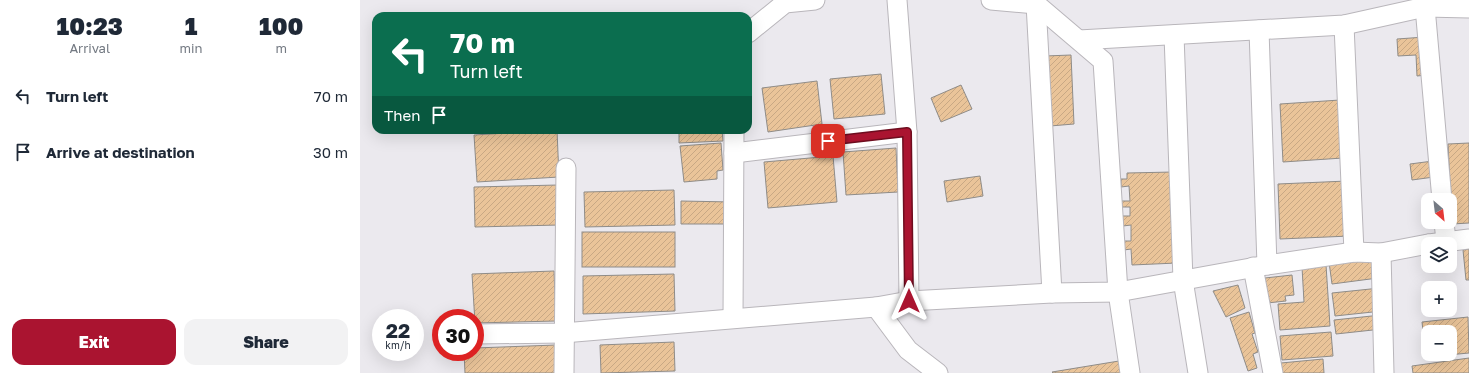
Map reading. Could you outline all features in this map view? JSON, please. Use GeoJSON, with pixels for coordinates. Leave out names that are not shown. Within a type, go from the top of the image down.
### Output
{"type":"FeatureCollection","features":[{"type":"Feature","properties":{"kind":"street"},"geometry":{"type":"LineString","coordinates":[[752,30],[784,3],[815,0]]}},
{"type":"Feature","properties":{"kind":"street"},"geometry":{"type":"LineString","coordinates":[[897,0],[907,132],[909,301]]}},
{"type":"Feature","properties":{"kind":"street"},"geometry":{"type":"LineString","coordinates":[[991,0],[1036,4],[1103,61],[1118,292],[1130,373]]}},
{"type":"Feature","properties":{"kind":"street"},"geometry":{"type":"LineString","coordinates":[[1036,4],[1052,293]]}},
{"type":"Feature","properties":{"kind":"street"},"geometry":{"type":"LineString","coordinates":[[1079,40],[1344,25],[1425,7],[1469,8]]}},
{"type":"Feature","properties":{"kind":"street"},"geometry":{"type":"LineString","coordinates":[[1425,7],[1441,193]]}},
{"type":"Feature","properties":{"kind":"street"},"geometry":{"type":"LineString","coordinates":[[1344,25],[1354,252]]}},
{"type":"Feature","properties":{"kind":"street"},"geometry":{"type":"LineString","coordinates":[[1259,30],[1260,266],[1273,373]]}},
{"type":"Feature","properties":{"kind":"street"},"geometry":{"type":"LineString","coordinates":[[1174,35],[1183,280],[1198,373]]}},
{"type":"Feature","properties":{"kind":"street"},"geometry":{"type":"LineString","coordinates":[[734,152],[907,132]]}},
{"type":"Feature","properties":{"kind":"street"},"geometry":{"type":"LineString","coordinates":[[733,318],[734,134]]}},
{"type":"Feature","properties":{"kind":"street"},"geometry":{"type":"LineString","coordinates":[[564,373],[563,332],[566,168]]}},
{"type":"Feature","properties":{"kind":"street"},"geometry":{"type":"LineString","coordinates":[[1457,240],[1469,239]]}},
{"type":"Feature","properties":{"kind":"street"},"geometry":{"type":"LineString","coordinates":[[484,334],[563,332],[876,307],[909,301],[1052,293],[1118,292],[1260,266],[1354,252],[1381,253],[1421,245]]}},
{"type":"Feature","properties":{"kind":"street"},"geometry":{"type":"LineString","coordinates":[[1381,253],[1384,373]]}},
{"type":"Feature","properties":{"kind":"street"},"geometry":{"type":"LineString","coordinates":[[876,307],[908,350],[938,373]]}},
{"type":"Feature","properties":{"kind":"building"},"geometry":{"type":"Polygon","coordinates":[[[1425,37],[1427,75],[1417,76],[1416,55],[1398,56],[1397,39],[1425,37]]]}},
{"type":"Feature","properties":{"kind":"building"},"geometry":{"type":"Polygon","coordinates":[[[1071,55],[1074,124],[1050,126],[1045,56],[1071,55]]]}},
{"type":"Feature","properties":{"kind":"building"},"geometry":{"type":"Polygon","coordinates":[[[881,74],[885,114],[834,119],[830,79],[881,74]]]}},
{"type":"Feature","properties":{"kind":"building"},"geometry":{"type":"Polygon","coordinates":[[[817,81],[822,124],[768,132],[762,88],[817,81]]]}},
{"type":"Feature","properties":{"kind":"building"},"geometry":{"type":"Polygon","coordinates":[[[961,85],[972,109],[941,122],[931,98],[961,85]]]}},
{"type":"Feature","properties":{"kind":"building"},"geometry":{"type":"Polygon","coordinates":[[[1340,100],[1343,158],[1283,162],[1280,104],[1340,100]]]}},
{"type":"Feature","properties":{"kind":"building"},"geometry":{"type":"Polygon","coordinates":[[[557,134],[559,177],[477,182],[474,135],[557,134]]]}},
{"type":"Feature","properties":{"kind":"building"},"geometry":{"type":"Polygon","coordinates":[[[679,134],[722,134],[723,141],[679,143],[679,134]]]}},
{"type":"Feature","properties":{"kind":"building"},"geometry":{"type":"Polygon","coordinates":[[[721,143],[723,170],[717,171],[717,179],[684,182],[680,146],[721,143]]]}},
{"type":"Feature","properties":{"kind":"building"},"geometry":{"type":"Polygon","coordinates":[[[1469,143],[1469,223],[1457,224],[1457,193],[1450,193],[1448,144],[1469,143]]]}},
{"type":"Feature","properties":{"kind":"building"},"geometry":{"type":"Polygon","coordinates":[[[896,148],[898,192],[846,195],[843,152],[896,148]]]}},
{"type":"Feature","properties":{"kind":"building"},"geometry":{"type":"Polygon","coordinates":[[[833,156],[837,202],[768,208],[764,162],[833,156]]]}},
{"type":"Feature","properties":{"kind":"building"},"geometry":{"type":"Polygon","coordinates":[[[1433,161],[1434,177],[1412,180],[1410,164],[1433,161]]]}},
{"type":"Feature","properties":{"kind":"building"},"geometry":{"type":"Polygon","coordinates":[[[1173,172],[1177,263],[1132,265],[1131,249],[1124,250],[1123,241],[1131,241],[1131,225],[1123,226],[1122,216],[1130,216],[1130,207],[1122,207],[1121,201],[1130,201],[1129,186],[1121,187],[1121,179],[1127,179],[1127,173],[1173,172]]]}},
{"type":"Feature","properties":{"kind":"building"},"geometry":{"type":"Polygon","coordinates":[[[980,176],[983,196],[947,202],[944,181],[980,176]]]}},
{"type":"Feature","properties":{"kind":"building"},"geometry":{"type":"Polygon","coordinates":[[[1347,181],[1350,236],[1280,239],[1278,184],[1347,181]]]}},
{"type":"Feature","properties":{"kind":"building"},"geometry":{"type":"Polygon","coordinates":[[[558,185],[559,225],[475,227],[474,187],[558,185]]]}},
{"type":"Feature","properties":{"kind":"building"},"geometry":{"type":"Polygon","coordinates":[[[674,190],[675,225],[585,227],[584,192],[674,190]]]}},
{"type":"Feature","properties":{"kind":"building"},"geometry":{"type":"Polygon","coordinates":[[[681,201],[732,202],[732,224],[681,224],[681,201]]]}},
{"type":"Feature","properties":{"kind":"building"},"geometry":{"type":"Polygon","coordinates":[[[582,232],[675,232],[675,267],[582,267],[582,232]]]}},
{"type":"Feature","properties":{"kind":"building"},"geometry":{"type":"Polygon","coordinates":[[[1469,249],[1469,280],[1466,280],[1463,250],[1469,249]]]}},
{"type":"Feature","properties":{"kind":"building"},"geometry":{"type":"Polygon","coordinates":[[[1376,256],[1378,278],[1332,284],[1329,262],[1376,256]]]}},
{"type":"Feature","properties":{"kind":"building"},"geometry":{"type":"Polygon","coordinates":[[[1326,265],[1330,326],[1280,330],[1278,304],[1304,302],[1302,267],[1326,265]]]}},
{"type":"Feature","properties":{"kind":"building"},"geometry":{"type":"Polygon","coordinates":[[[554,271],[556,321],[484,323],[484,309],[474,309],[472,274],[554,271]]]}},
{"type":"Feature","properties":{"kind":"building"},"geometry":{"type":"Polygon","coordinates":[[[674,274],[675,311],[583,314],[583,276],[674,274]]]}},
{"type":"Feature","properties":{"kind":"building"},"geometry":{"type":"Polygon","coordinates":[[[1292,275],[1294,295],[1285,296],[1286,301],[1267,303],[1265,278],[1292,275]]]}},
{"type":"Feature","properties":{"kind":"building"},"geometry":{"type":"Polygon","coordinates":[[[1238,285],[1245,308],[1226,317],[1213,291],[1238,285]]]}},
{"type":"Feature","properties":{"kind":"building"},"geometry":{"type":"Polygon","coordinates":[[[1380,288],[1382,311],[1335,316],[1332,293],[1380,288]]]}},
{"type":"Feature","properties":{"kind":"building"},"geometry":{"type":"Polygon","coordinates":[[[1249,312],[1255,333],[1252,334],[1258,352],[1253,354],[1257,368],[1248,371],[1230,318],[1249,312]]]}},
{"type":"Feature","properties":{"kind":"building"},"geometry":{"type":"Polygon","coordinates":[[[1381,315],[1382,329],[1336,334],[1334,320],[1381,315]]]}},
{"type":"Feature","properties":{"kind":"building"},"geometry":{"type":"Polygon","coordinates":[[[1468,317],[1469,353],[1457,354],[1457,325],[1422,325],[1422,322],[1468,317]]]}},
{"type":"Feature","properties":{"kind":"building"},"geometry":{"type":"Polygon","coordinates":[[[1331,332],[1333,356],[1282,360],[1280,336],[1331,332]]]}},
{"type":"Feature","properties":{"kind":"building"},"geometry":{"type":"Polygon","coordinates":[[[674,342],[675,371],[601,373],[600,345],[674,342]]]}},
{"type":"Feature","properties":{"kind":"building"},"geometry":{"type":"Polygon","coordinates":[[[556,345],[557,373],[465,373],[464,361],[484,361],[484,348],[556,345]]]}},
{"type":"Feature","properties":{"kind":"building"},"geometry":{"type":"Polygon","coordinates":[[[1469,358],[1469,373],[1413,373],[1412,366],[1457,361],[1457,360],[1469,358]]]}},
{"type":"Feature","properties":{"kind":"building"},"geometry":{"type":"Polygon","coordinates":[[[1323,359],[1324,373],[1282,373],[1281,363],[1323,359]]]}},
{"type":"Feature","properties":{"kind":"building"},"geometry":{"type":"Polygon","coordinates":[[[1119,361],[1121,373],[1052,372],[1119,361]]]}},
{"type":"Feature","properties":{"kind":"route"},"geometry":{"type":"LineString","coordinates":[[828,141],[907,132],[909,301]]}}]}
